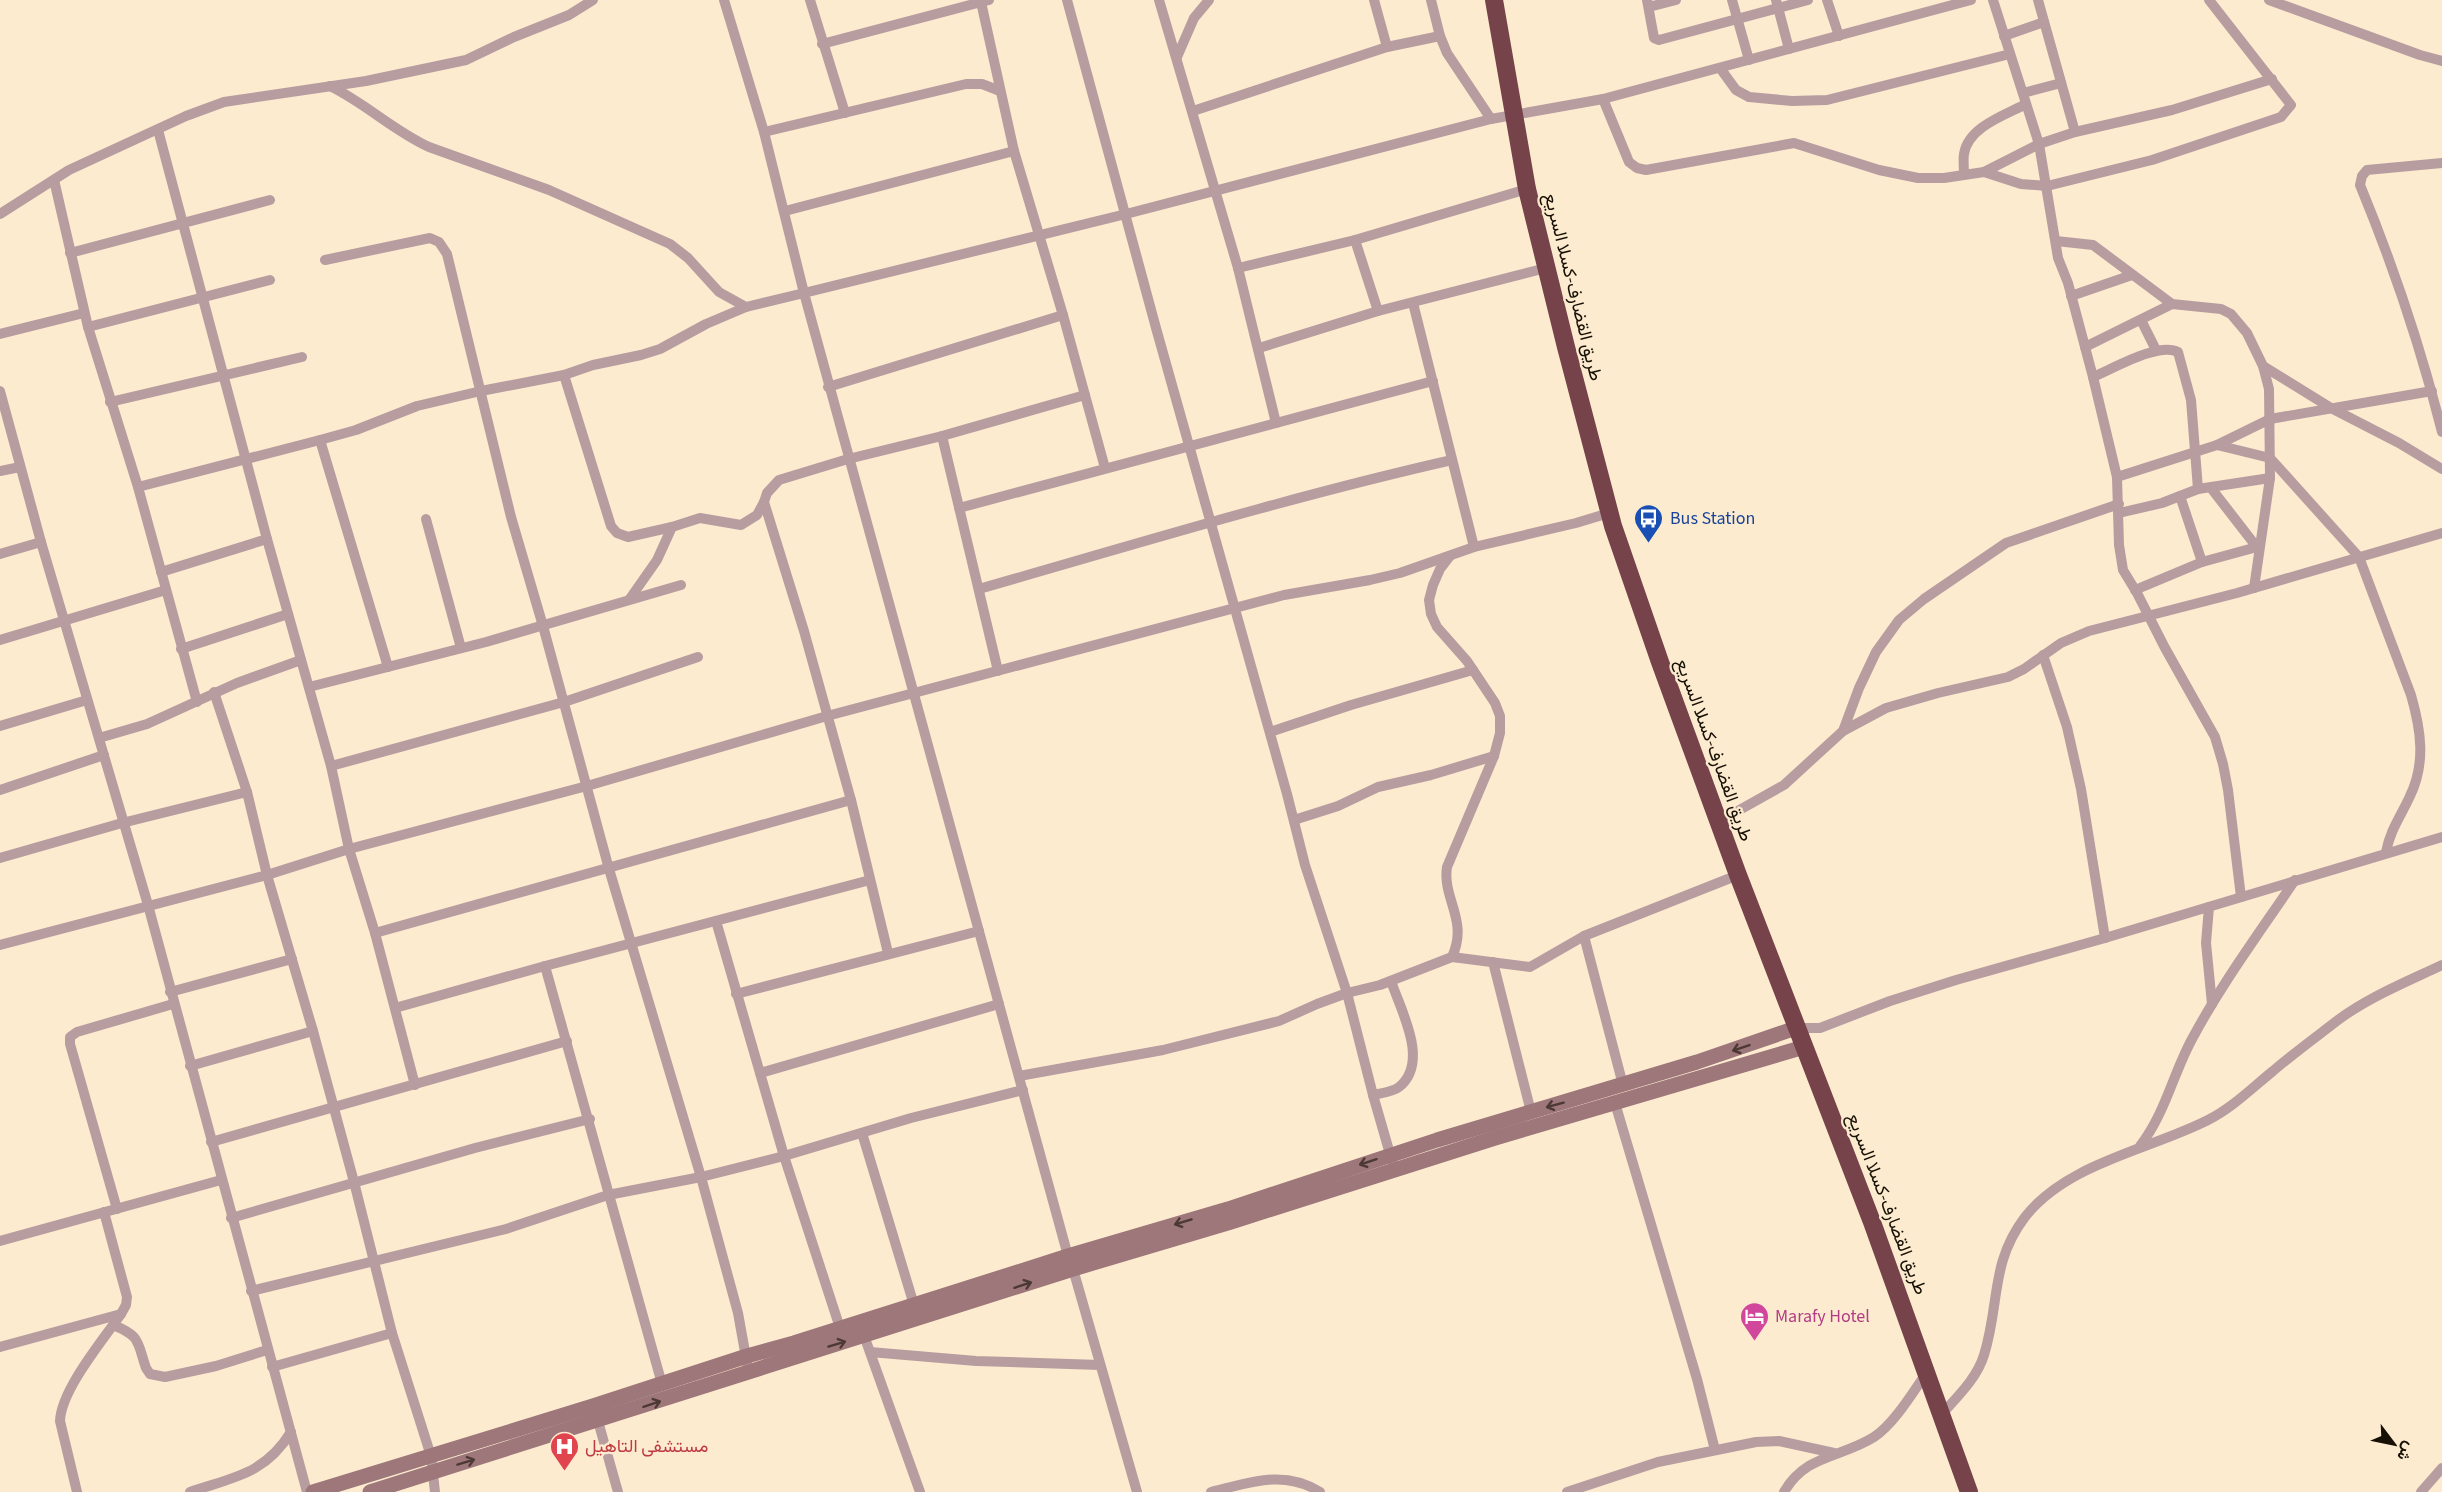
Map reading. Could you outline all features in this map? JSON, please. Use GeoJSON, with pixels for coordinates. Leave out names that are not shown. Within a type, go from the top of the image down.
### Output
{"type":"FeatureCollection","features":[{"type":"Feature","properties":{"kind":"highway","name":"طريق القضارف-كسلا السريع"},"geometry":{"type":"LineString","coordinates":[[1494,0],[1527,189],[1609,513],[1718,822],[1927,1372],[1969,1492]]}},
{"type":"Feature","properties":{"kind":"main road"},"geometry":{"type":"LineString","coordinates":[[369,1492],[598,1421],[747,1372],[862,1329],[1392,1162],[1531,1112],[1623,1085],[1796,1028]]}},
{"type":"Feature","properties":{"kind":"main road"},"geometry":{"type":"LineString","coordinates":[[1392,1162],[1615,1103],[1804,1047]]}},
{"type":"Feature","properties":{"kind":"main road"},"geometry":{"type":"LineString","coordinates":[[313,1492],[840,1328],[862,1329],[914,1305],[1071,1262]]}},
{"type":"Feature","properties":{"kind":"street"},"geometry":{"type":"LineString","coordinates":[[0,214],[69,170],[224,102],[366,81],[466,60],[514,37],[569,15],[593,0]]}},
{"type":"Feature","properties":{"kind":"street"},"geometry":{"type":"LineString","coordinates":[[724,0],[764,132],[828,387],[1137,1492]]}},
{"type":"Feature","properties":{"kind":"street"},"geometry":{"type":"LineString","coordinates":[[810,0],[845,112]]}},
{"type":"Feature","properties":{"kind":"street"},"geometry":{"type":"LineString","coordinates":[[1067,0],[1305,865],[1347,993],[1372,1095],[1392,1162]]}},
{"type":"Feature","properties":{"kind":"street"},"geometry":{"type":"LineString","coordinates":[[1159,0],[1238,268],[1276,423]]}},
{"type":"Feature","properties":{"kind":"street"},"geometry":{"type":"LineString","coordinates":[[1176,57],[1194,18],[1209,0]]}},
{"type":"Feature","properties":{"kind":"street"},"geometry":{"type":"LineString","coordinates":[[1374,0],[1387,46]]}},
{"type":"Feature","properties":{"kind":"street"},"geometry":{"type":"LineString","coordinates":[[1431,0],[1447,53],[1491,119]]}},
{"type":"Feature","properties":{"kind":"street"},"geometry":{"type":"LineString","coordinates":[[1676,0],[1648,3],[1654,38],[1659,40],[1738,19],[1778,4],[1808,0]]}},
{"type":"Feature","properties":{"kind":"street"},"geometry":{"type":"LineString","coordinates":[[1732,0],[1749,60]]}},
{"type":"Feature","properties":{"kind":"street"},"geometry":{"type":"LineString","coordinates":[[1827,0],[1839,36]]}},
{"type":"Feature","properties":{"kind":"street"},"geometry":{"type":"LineString","coordinates":[[138,487],[320,441],[356,430],[417,406],[564,375],[660,349],[706,324],[746,307],[1126,214],[1491,119],[1603,99],[1971,0]]}},
{"type":"Feature","properties":{"kind":"street"},"geometry":{"type":"LineString","coordinates":[[1993,0],[2039,144],[2058,258],[2085,347],[2117,477],[2119,545],[2123,570],[2215,737],[2228,790],[2241,897]]}},
{"type":"Feature","properties":{"kind":"street"},"geometry":{"type":"LineString","coordinates":[[2038,0],[2075,132]]}},
{"type":"Feature","properties":{"kind":"street"},"geometry":{"type":"LineString","coordinates":[[1984,172],[2021,183],[2047,186],[2152,160],[2281,117],[2291,105],[2209,0]]}},
{"type":"Feature","properties":{"kind":"street"},"geometry":{"type":"LineString","coordinates":[[2269,0],[2420,55],[2442,60]]}},
{"type":"Feature","properties":{"kind":"street"},"geometry":{"type":"LineString","coordinates":[[822,44],[985,1],[1000,91],[1014,151],[1040,234],[1105,468]]}},
{"type":"Feature","properties":{"kind":"street"},"geometry":{"type":"LineString","coordinates":[[1778,4],[1789,49]]}},
{"type":"Feature","properties":{"kind":"street"},"geometry":{"type":"LineString","coordinates":[[2004,36],[2044,22]]}},
{"type":"Feature","properties":{"kind":"street"},"geometry":{"type":"LineString","coordinates":[[1193,111],[1387,46],[1440,36]]}},
{"type":"Feature","properties":{"kind":"street"},"geometry":{"type":"LineString","coordinates":[[1720,68],[1736,90],[1749,97],[1792,101],[1827,100],[2010,54]]}},
{"type":"Feature","properties":{"kind":"street"},"geometry":{"type":"LineString","coordinates":[[1603,99],[1629,162],[1637,168],[1646,170],[1794,143],[1879,170],[1918,178],[1944,178],[1984,172],[2039,144],[2075,132],[2172,110],[2272,79]]}},
{"type":"Feature","properties":{"kind":"street"},"geometry":{"type":"LineString","coordinates":[[1964,174],[1966,145],[1979,129],[2025,98],[2061,83]]}},
{"type":"Feature","properties":{"kind":"street"},"geometry":{"type":"LineString","coordinates":[[764,132],[966,84],[982,84],[1000,91]]}},
{"type":"Feature","properties":{"kind":"street"},"geometry":{"type":"LineString","coordinates":[[330,86],[362,103],[415,140],[429,147],[549,190],[670,244],[688,258],[719,292],[746,307]]}},
{"type":"Feature","properties":{"kind":"street"},"geometry":{"type":"LineString","coordinates":[[158,130],[245,459],[331,766],[349,849],[375,933],[415,1085]]}},
{"type":"Feature","properties":{"kind":"street"},"geometry":{"type":"LineString","coordinates":[[785,211],[1014,151]]}},
{"type":"Feature","properties":{"kind":"street"},"geometry":{"type":"LineString","coordinates":[[2442,163],[2367,170],[2362,176],[2360,185],[2397,283],[2432,391],[2442,432]]}},
{"type":"Feature","properties":{"kind":"street"},"geometry":{"type":"LineString","coordinates":[[54,180],[84,313],[138,487],[197,702]]}},
{"type":"Feature","properties":{"kind":"street"},"geometry":{"type":"LineString","coordinates":[[1238,268],[1355,240],[1527,189]]}},
{"type":"Feature","properties":{"kind":"street"},"geometry":{"type":"LineString","coordinates":[[70,253],[270,200]]}},
{"type":"Feature","properties":{"kind":"street"},"geometry":{"type":"LineString","coordinates":[[325,260],[429,238],[439,242],[447,254],[511,517],[609,868],[701,1177],[738,1313],[747,1356],[747,1372]]}},
{"type":"Feature","properties":{"kind":"street"},"geometry":{"type":"LineString","coordinates":[[1355,240],[1378,311]]}},
{"type":"Feature","properties":{"kind":"street"},"geometry":{"type":"LineString","coordinates":[[2056,241],[2093,245],[2172,304],[2221,309],[2231,314],[2247,333],[2263,366],[2269,389],[2270,419],[2270,478],[2254,588]]}},
{"type":"Feature","properties":{"kind":"street"},"geometry":{"type":"LineString","coordinates":[[1259,348],[1378,311],[1546,268]]}},
{"type":"Feature","properties":{"kind":"street"},"geometry":{"type":"LineString","coordinates":[[2071,296],[2132,275]]}},
{"type":"Feature","properties":{"kind":"street"},"geometry":{"type":"LineString","coordinates":[[88,327],[270,280]]}},
{"type":"Feature","properties":{"kind":"street"},"geometry":{"type":"LineString","coordinates":[[1413,303],[1474,547]]}},
{"type":"Feature","properties":{"kind":"street"},"geometry":{"type":"LineString","coordinates":[[2085,347],[2172,304]]}},
{"type":"Feature","properties":{"kind":"street"},"geometry":{"type":"LineString","coordinates":[[0,334],[84,313]]}},
{"type":"Feature","properties":{"kind":"street"},"geometry":{"type":"LineString","coordinates":[[828,387],[1063,315]]}},
{"type":"Feature","properties":{"kind":"street"},"geometry":{"type":"LineString","coordinates":[[2141,320],[2156,350]]}},
{"type":"Feature","properties":{"kind":"street"},"geometry":{"type":"LineString","coordinates":[[2093,377],[2156,350],[2178,352],[2192,399],[2191,415],[2198,489]]}},
{"type":"Feature","properties":{"kind":"street"},"geometry":{"type":"LineString","coordinates":[[110,402],[302,357]]}},
{"type":"Feature","properties":{"kind":"street"},"geometry":{"type":"LineString","coordinates":[[2263,366],[2331,408],[2442,469]]}},
{"type":"Feature","properties":{"kind":"street"},"geometry":{"type":"LineString","coordinates":[[564,375],[611,526],[617,533],[628,537],[700,518],[741,525],[757,515],[767,493],[779,480],[1085,395]]}},
{"type":"Feature","properties":{"kind":"street"},"geometry":{"type":"LineString","coordinates":[[959,508],[1433,381]]}},
{"type":"Feature","properties":{"kind":"street"},"geometry":{"type":"LineString","coordinates":[[2117,477],[2217,445],[2270,419],[2432,391]]}},
{"type":"Feature","properties":{"kind":"street"},"geometry":{"type":"LineString","coordinates":[[0,392],[122,824],[148,905],[307,1492]]}},
{"type":"Feature","properties":{"kind":"street"},"geometry":{"type":"LineString","coordinates":[[942,436],[998,671]]}},
{"type":"Feature","properties":{"kind":"street"},"geometry":{"type":"LineString","coordinates":[[320,441],[388,667]]}},
{"type":"Feature","properties":{"kind":"street"},"geometry":{"type":"LineString","coordinates":[[2217,445],[2270,458],[2359,557],[2411,695],[2418,718],[2421,740],[2421,761],[2417,779],[2389,835],[2386,852]]}},
{"type":"Feature","properties":{"kind":"street"},"geometry":{"type":"LineString","coordinates":[[979,589],[1371,478],[1452,460]]}},
{"type":"Feature","properties":{"kind":"street"},"geometry":{"type":"LineString","coordinates":[[0,471],[20,467]]}},
{"type":"Feature","properties":{"kind":"street"},"geometry":{"type":"LineString","coordinates":[[1843,731],[1859,688],[1876,652],[1899,620],[1993,550],[2006,543],[2119,509],[2162,503],[2198,489],[2270,478]]}},
{"type":"Feature","properties":{"kind":"street"},"geometry":{"type":"LineString","coordinates":[[2211,488],[2258,549]]}},
{"type":"Feature","properties":{"kind":"street"},"geometry":{"type":"LineString","coordinates":[[2180,496],[2202,562]]}},
{"type":"Feature","properties":{"kind":"street"},"geometry":{"type":"LineString","coordinates":[[764,502],[804,631],[851,800],[888,953]]}},
{"type":"Feature","properties":{"kind":"street"},"geometry":{"type":"LineString","coordinates":[[0,945],[587,786],[827,716],[1284,595],[1370,580],[1428,564],[1474,547],[1609,513]]}},
{"type":"Feature","properties":{"kind":"street"},"geometry":{"type":"LineString","coordinates":[[426,519],[461,648]]}},
{"type":"Feature","properties":{"kind":"street"},"geometry":{"type":"LineString","coordinates":[[629,600],[657,560],[672,527]]}},
{"type":"Feature","properties":{"kind":"street"},"geometry":{"type":"LineString","coordinates":[[1718,822],[1784,785],[1843,731],[1886,708],[2008,677],[2025,669],[2061,643],[2089,631],[2254,588],[2442,533]]}},
{"type":"Feature","properties":{"kind":"street"},"geometry":{"type":"LineString","coordinates":[[161,572],[267,539]]}},
{"type":"Feature","properties":{"kind":"street"},"geometry":{"type":"LineString","coordinates":[[0,554],[41,542]]}},
{"type":"Feature","properties":{"kind":"street"},"geometry":{"type":"LineString","coordinates":[[2135,590],[2202,562],[2258,549]]}},
{"type":"Feature","properties":{"kind":"street"},"geometry":{"type":"LineString","coordinates":[[1450,556],[1440,569],[1433,585],[1429,600],[1431,614],[1437,627],[1473,670],[1495,703],[1500,716],[1500,733],[1494,756],[1447,867],[1447,881],[1458,931],[1452,957]]}},
{"type":"Feature","properties":{"kind":"street"},"geometry":{"type":"LineString","coordinates":[[309,687],[543,626],[681,585]]}},
{"type":"Feature","properties":{"kind":"street"},"geometry":{"type":"LineString","coordinates":[[0,640],[166,591]]}},
{"type":"Feature","properties":{"kind":"street"},"geometry":{"type":"LineString","coordinates":[[181,649],[288,614]]}},
{"type":"Feature","properties":{"kind":"street"},"geometry":{"type":"LineString","coordinates":[[2043,655],[2067,727],[2081,789],[2105,938]]}},
{"type":"Feature","properties":{"kind":"street"},"geometry":{"type":"LineString","coordinates":[[331,766],[564,702],[698,657]]}},
{"type":"Feature","properties":{"kind":"street"},"geometry":{"type":"LineString","coordinates":[[99,738],[147,724],[214,692],[301,660]]}},
{"type":"Feature","properties":{"kind":"street"},"geometry":{"type":"LineString","coordinates":[[1270,732],[1351,705],[1473,670]]}},
{"type":"Feature","properties":{"kind":"street"},"geometry":{"type":"LineString","coordinates":[[214,692],[247,792],[267,874],[354,1182],[392,1334],[431,1456],[435,1492]]}},
{"type":"Feature","properties":{"kind":"street"},"geometry":{"type":"LineString","coordinates":[[0,726],[87,700]]}},
{"type":"Feature","properties":{"kind":"street"},"geometry":{"type":"LineString","coordinates":[[0,790],[104,755]]}},
{"type":"Feature","properties":{"kind":"street"},"geometry":{"type":"LineString","coordinates":[[1294,820],[1338,806],[1378,787],[1431,775],[1494,756]]}},
{"type":"Feature","properties":{"kind":"street"},"geometry":{"type":"LineString","coordinates":[[0,858],[247,792]]}},
{"type":"Feature","properties":{"kind":"street"},"geometry":{"type":"LineString","coordinates":[[375,933],[851,800]]}},
{"type":"Feature","properties":{"kind":"street"},"geometry":{"type":"LineString","coordinates":[[1796,1028],[1820,1028],[1890,1001],[2442,837]]}},
{"type":"Feature","properties":{"kind":"street"},"geometry":{"type":"LineString","coordinates":[[1019,1076],[1163,1050],[1279,1021],[1347,993],[1391,981],[1452,957],[1530,967],[1584,936],[1738,875]]}},
{"type":"Feature","properties":{"kind":"street"},"geometry":{"type":"LineString","coordinates":[[395,1008],[870,880]]}},
{"type":"Feature","properties":{"kind":"street"},"geometry":{"type":"LineString","coordinates":[[2139,1147],[2152,1131],[2175,1075],[2212,1004],[2295,880]]}},
{"type":"Feature","properties":{"kind":"street"},"geometry":{"type":"LineString","coordinates":[[2209,907],[2206,943],[2212,1004]]}},
{"type":"Feature","properties":{"kind":"street"},"geometry":{"type":"LineString","coordinates":[[716,921],[784,1156],[840,1328]]}},
{"type":"Feature","properties":{"kind":"street"},"geometry":{"type":"LineString","coordinates":[[736,994],[979,931]]}},
{"type":"Feature","properties":{"kind":"street"},"geometry":{"type":"LineString","coordinates":[[1584,936],[1623,1085]]}},
{"type":"Feature","properties":{"kind":"street"},"geometry":{"type":"LineString","coordinates":[[170,992],[292,959]]}},
{"type":"Feature","properties":{"kind":"street"},"geometry":{"type":"LineString","coordinates":[[1493,962],[1531,1112]]}},
{"type":"Feature","properties":{"kind":"street"},"geometry":{"type":"LineString","coordinates":[[1942,1414],[1973,1379],[1983,1357],[1995,1305],[1998,1271],[2006,1249],[2025,1218],[2041,1199],[2063,1184],[2139,1147],[2208,1120],[2339,1019],[2376,996],[2442,965]]}},
{"type":"Feature","properties":{"kind":"street"},"geometry":{"type":"LineString","coordinates":[[545,966],[663,1384]]}},
{"type":"Feature","properties":{"kind":"street"},"geometry":{"type":"LineString","coordinates":[[1372,1095],[1398,1088],[1410,1075],[1414,1059],[1413,1044],[1391,981]]}},
{"type":"Feature","properties":{"kind":"street"},"geometry":{"type":"LineString","coordinates":[[117,1209],[70,1044],[70,1037],[77,1032],[173,1004]]}},
{"type":"Feature","properties":{"kind":"street"},"geometry":{"type":"LineString","coordinates":[[760,1073],[999,1004]]}},
{"type":"Feature","properties":{"kind":"street"},"geometry":{"type":"LineString","coordinates":[[1804,1047],[1820,1028]]}},
{"type":"Feature","properties":{"kind":"street"},"geometry":{"type":"LineString","coordinates":[[190,1066],[313,1031]]}},
{"type":"Feature","properties":{"kind":"street"},"geometry":{"type":"LineString","coordinates":[[211,1142],[567,1041]]}},
{"type":"Feature","properties":{"kind":"street"},"geometry":{"type":"LineString","coordinates":[[251,1291],[506,1229],[608,1195],[701,1177],[784,1156],[862,1132],[1023,1090]]}},
{"type":"Feature","properties":{"kind":"street"},"geometry":{"type":"LineString","coordinates":[[1615,1103],[1694,1368],[1715,1450]]}},
{"type":"Feature","properties":{"kind":"street"},"geometry":{"type":"LineString","coordinates":[[231,1218],[354,1182],[590,1119]]}},
{"type":"Feature","properties":{"kind":"street"},"geometry":{"type":"LineString","coordinates":[[862,1132],[914,1305]]}},
{"type":"Feature","properties":{"kind":"street"},"geometry":{"type":"LineString","coordinates":[[0,1241],[221,1180]]}},
{"type":"Feature","properties":{"kind":"street"},"geometry":{"type":"LineString","coordinates":[[77,1492],[60,1421],[60,1409],[77,1378],[121,1314],[127,1297],[104,1212]]}},
{"type":"Feature","properties":{"kind":"street"},"geometry":{"type":"LineString","coordinates":[[0,1347],[121,1314]]}},
{"type":"Feature","properties":{"kind":"street"},"geometry":{"type":"LineString","coordinates":[[113,1325],[134,1335],[141,1346],[146,1368],[157,1376],[165,1377],[216,1366],[267,1350]]}},
{"type":"Feature","properties":{"kind":"street"},"geometry":{"type":"LineString","coordinates":[[862,1329],[920,1492]]}},
{"type":"Feature","properties":{"kind":"street"},"geometry":{"type":"LineString","coordinates":[[272,1367],[392,1334]]}},
{"type":"Feature","properties":{"kind":"street"},"geometry":{"type":"LineString","coordinates":[[870,1353],[1100,1365]]}},
{"type":"Feature","properties":{"kind":"street"},"geometry":{"type":"LineString","coordinates":[[1784,1492],[1802,1470],[1819,1459],[1850,1449],[1875,1437],[1889,1423],[1927,1372]]}},
{"type":"Feature","properties":{"kind":"street"},"geometry":{"type":"LineString","coordinates":[[598,1421],[618,1492]]}},
{"type":"Feature","properties":{"kind":"street"},"geometry":{"type":"LineString","coordinates":[[190,1492],[243,1474],[267,1462],[281,1448],[291,1432]]}},
{"type":"Feature","properties":{"kind":"street"},"geometry":{"type":"LineString","coordinates":[[1567,1492],[1658,1462],[1715,1450],[1779,1441],[1834,1453]]}},
{"type":"Feature","properties":{"kind":"street"},"geometry":{"type":"LineString","coordinates":[[2421,1492],[2442,1468]]}},
{"type":"Feature","properties":{"kind":"street"},"geometry":{"type":"LineString","coordinates":[[1211,1492],[1270,1480],[1294,1480],[1307,1484],[1320,1492]]}},
{"type":"Feature","properties":{"kind":"place","name":"Bus Station"},"geometry":{"type":"Point","coordinates":[1649,544]}},
{"type":"Feature","properties":{"kind":"place","name":"Marafy Hotel"},"geometry":{"type":"Point","coordinates":[1754,1342]}},
{"type":"Feature","properties":{"kind":"place","name":"مستشفى التاهيل"},"geometry":{"type":"Point","coordinates":[564,1472]}}]}
